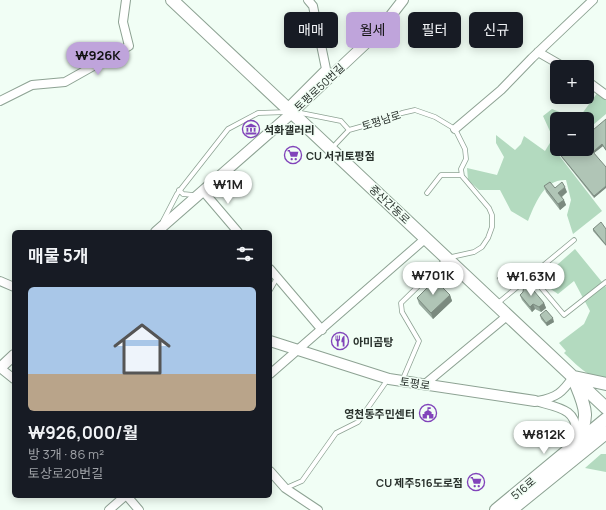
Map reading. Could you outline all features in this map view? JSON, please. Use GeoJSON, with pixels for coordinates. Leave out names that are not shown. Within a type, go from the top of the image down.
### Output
{"type":"FeatureCollection","features":[{"type":"Feature","properties":{"kind":"main road","name":"중산간동로"},"geometry":{"type":"LineString","coordinates":[[172,0],[606,408]]}},
{"type":"Feature","properties":{"kind":"main road"},"geometry":{"type":"LineString","coordinates":[[573,377],[606,384]]}},
{"type":"Feature","properties":{"kind":"main road"},"geometry":{"type":"LineString","coordinates":[[536,484],[546,462],[574,438],[582,429],[585,411],[573,377]]}},
{"type":"Feature","properties":{"kind":"main road","name":"516로"},"geometry":{"type":"LineString","coordinates":[[511,510],[536,484],[606,419]]}},
{"type":"Feature","properties":{"kind":"main road","name":"516로"},"geometry":{"type":"LineString","coordinates":[[496,510],[536,484],[606,433]]}},
{"type":"Feature","properties":{"kind":"main road"},"geometry":{"type":"LineString","coordinates":[[536,484],[606,444]]}},
{"type":"Feature","properties":{"kind":"street"},"geometry":{"type":"LineString","coordinates":[[0,101],[32,85],[65,82],[129,46],[123,22],[126,0]]}},
{"type":"Feature","properties":{"kind":"street"},"geometry":{"type":"LineString","coordinates":[[290,110],[326,69],[313,6],[308,0]]}},
{"type":"Feature","properties":{"kind":"street","name":"토평로50번길"},"geometry":{"type":"LineString","coordinates":[[158,230],[378,31],[403,0]]}},
{"type":"Feature","properties":{"kind":"street"},"geometry":{"type":"LineString","coordinates":[[455,130],[502,90],[538,52],[593,0]]}},
{"type":"Feature","properties":{"kind":"street"},"geometry":{"type":"LineString","coordinates":[[538,52],[552,60]]}},
{"type":"Feature","properties":{"kind":"street"},"geometry":{"type":"LineString","coordinates":[[594,86],[606,95]]}},
{"type":"Feature","properties":{"kind":"street"},"geometry":{"type":"LineString","coordinates":[[202,191],[236,230]]}},
{"type":"Feature","properties":{"kind":"street"},"geometry":{"type":"LineString","coordinates":[[272,372],[426,238]]}},
{"type":"Feature","properties":{"kind":"street"},"geometry":{"type":"LineString","coordinates":[[272,272],[322,330]]}},
{"type":"Feature","properties":{"kind":"street"},"geometry":{"type":"LineString","coordinates":[[0,281],[12,286]]}},
{"type":"Feature","properties":{"kind":"street"},"geometry":{"type":"LineString","coordinates":[[425,384],[507,316]]}},
{"type":"Feature","properties":{"kind":"street","name":"토평로"},"geometry":{"type":"LineString","coordinates":[[272,342],[389,379],[535,401]]}},
{"type":"Feature","properties":{"kind":"street"},"geometry":{"type":"LineString","coordinates":[[12,357],[0,368],[12,377]]}},
{"type":"Feature","properties":{"kind":"street"},"geometry":{"type":"LineString","coordinates":[[535,401],[552,398],[563,390],[573,377]]}},
{"type":"Feature","properties":{"kind":"street"},"geometry":{"type":"LineString","coordinates":[[535,401],[564,410],[572,415],[576,427],[574,438]]}},
{"type":"Feature","properties":{"kind":"street"},"geometry":{"type":"LineString","coordinates":[[272,473],[285,488],[318,510]]}},
{"type":"Feature","properties":{"kind":"street"},"geometry":{"type":"LineString","coordinates":[[109,510],[124,498]]}},
{"type":"Feature","properties":{"kind":"street"},"geometry":{"type":"LineString","coordinates":[[128,498],[139,510]]}},
{"type":"Feature","properties":{"kind":"lane","name":"토평남로"},"geometry":{"type":"LineString","coordinates":[[158,230],[179,190],[228,129],[258,113],[290,110],[340,121],[349,130]]}},
{"type":"Feature","properties":{"kind":"lane","name":"토평남로"},"geometry":{"type":"LineString","coordinates":[[331,148],[349,130],[381,121],[402,112],[415,110],[435,117],[455,130]]}},
{"type":"Feature","properties":{"kind":"lane"},"geometry":{"type":"LineString","coordinates":[[402,381],[419,341],[402,312],[400,303],[447,258],[474,252],[482,247],[492,227],[492,215],[489,208],[470,188],[461,175],[461,169],[466,159],[465,149],[455,130]]}},
{"type":"Feature","properties":{"kind":"lane"},"geometry":{"type":"LineString","coordinates":[[427,193],[442,175],[461,175]]}},
{"type":"Feature","properties":{"kind":"lane"},"geometry":{"type":"LineString","coordinates":[[179,190],[183,194],[190,196],[202,191]]}},
{"type":"Feature","properties":{"kind":"lane"},"geometry":{"type":"LineString","coordinates":[[496,305],[574,240]]}},
{"type":"Feature","properties":{"kind":"lane"},"geometry":{"type":"LineString","coordinates":[[272,287],[277,278]]}},
{"type":"Feature","properties":{"kind":"lane"},"geometry":{"type":"LineString","coordinates":[[538,284],[564,315],[606,282]]}},
{"type":"Feature","properties":{"kind":"lane"},"geometry":{"type":"LineString","coordinates":[[285,488],[302,481],[336,433],[358,422],[389,379]]}},
{"type":"Feature","properties":{"kind":"green space"},"geometry":{"type":"Polygon","coordinates":[[[598,92],[606,97],[606,114],[594,124],[594,112],[583,112],[589,104],[594,104],[594,97],[598,92]]]}},
{"type":"Feature","properties":{"kind":"green space"},"geometry":{"type":"Polygon","coordinates":[[[552,109],[560,112],[550,112],[550,131],[543,116],[552,109]]]}},
{"type":"Feature","properties":{"kind":"green space"},"geometry":{"type":"Polygon","coordinates":[[[496,135],[515,150],[521,144],[524,136],[545,151],[550,143],[550,156],[560,156],[602,211],[573,234],[567,215],[571,200],[566,180],[558,181],[546,188],[537,200],[528,221],[511,211],[500,190],[479,190],[468,180],[467,168],[497,175],[504,157],[496,143],[496,135]]]}},
{"type":"Feature","properties":{"kind":"green space"},"geometry":{"type":"Polygon","coordinates":[[[575,249],[606,287],[606,380],[588,374],[564,353],[566,351],[559,343],[584,324],[590,311],[574,281],[558,294],[539,281],[575,249]]]}},
{"type":"Feature","properties":{"kind":"green space"},"geometry":{"type":"Polygon","coordinates":[[[601,454],[606,454],[606,472],[585,468],[601,454]]]}},
{"type":"Feature","properties":{"kind":"building"},"geometry":{"type":"Polygon","coordinates":[[[606,119],[606,150],[602,144],[594,151],[594,129],[606,119]]]}},
{"type":"Feature","properties":{"kind":"building"},"geometry":{"type":"Polygon","coordinates":[[[594,153],[606,167],[606,186],[594,196],[561,156],[594,156],[594,153]]]}},
{"type":"Feature","properties":{"kind":"building"},"geometry":{"type":"Polygon","coordinates":[[[550,182],[555,188],[562,182],[565,187],[558,193],[564,200],[558,204],[544,186],[550,182]]]}},
{"type":"Feature","properties":{"kind":"building"},"geometry":{"type":"Polygon","coordinates":[[[601,222],[606,229],[606,245],[593,229],[601,222]]]}},
{"type":"Feature","properties":{"kind":"building"},"geometry":{"type":"Polygon","coordinates":[[[502,274],[507,281],[502,284],[497,278],[502,274]]]}},
{"type":"Feature","properties":{"kind":"building"},"geometry":{"type":"Polygon","coordinates":[[[435,280],[450,295],[431,313],[417,298],[435,280]]]}},
{"type":"Feature","properties":{"kind":"building"},"geometry":{"type":"Polygon","coordinates":[[[524,284],[529,285],[544,303],[539,307],[533,304],[530,307],[520,295],[523,292],[524,284]]]}},
{"type":"Feature","properties":{"kind":"building"},"geometry":{"type":"Polygon","coordinates":[[[546,310],[553,318],[546,323],[540,315],[546,310]]]}},
{"type":"Feature","properties":{"kind":"place","name":"석화갤러리"},"geometry":{"type":"Point","coordinates":[251,129]}},
{"type":"Feature","properties":{"kind":"place","name":"CU 서귀토평점"},"geometry":{"type":"Point","coordinates":[293,155]}},
{"type":"Feature","properties":{"kind":"place","name":"아미곰탕"},"geometry":{"type":"Point","coordinates":[340,341]}},
{"type":"Feature","properties":{"kind":"place","name":"영천동주민센터"},"geometry":{"type":"Point","coordinates":[428,413]}},
{"type":"Feature","properties":{"kind":"place","name":"CU 제주516도로점"},"geometry":{"type":"Point","coordinates":[476,482]}}]}
